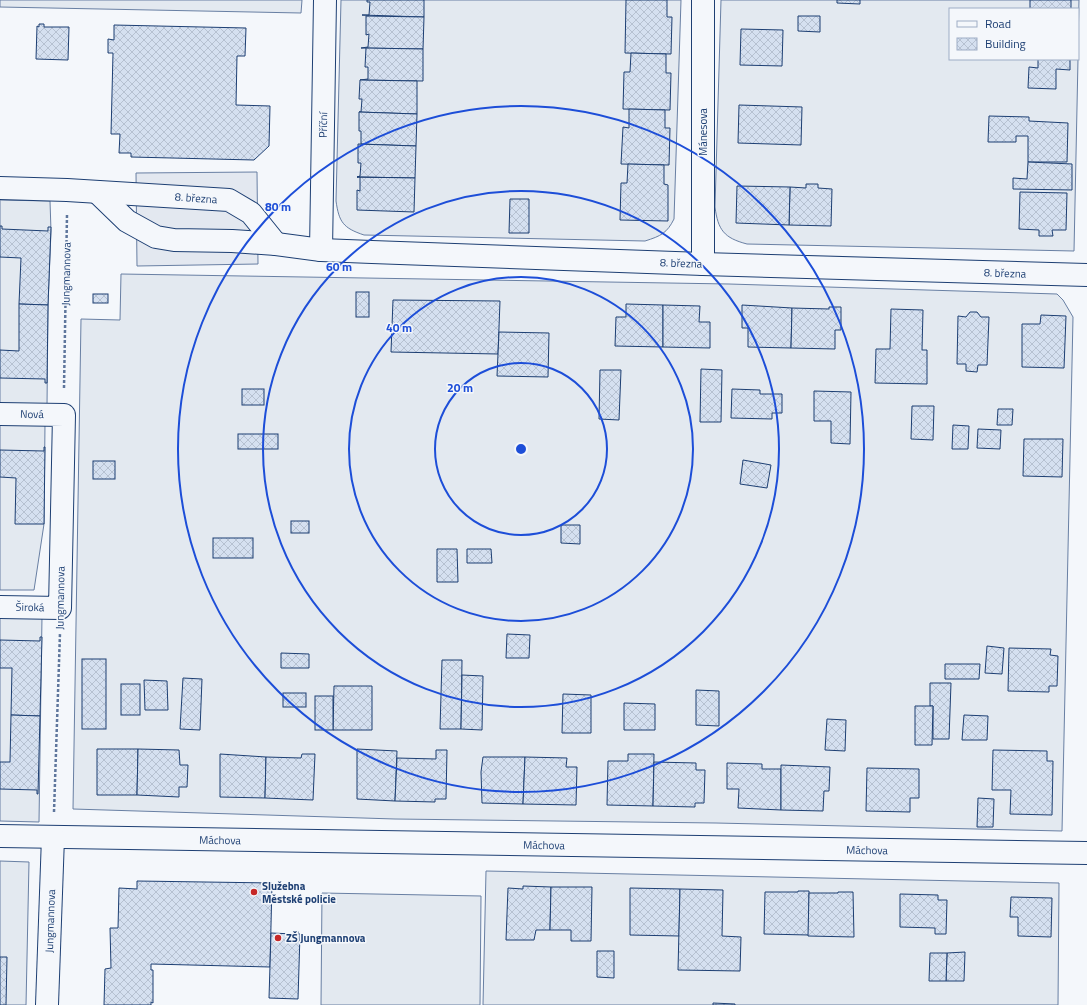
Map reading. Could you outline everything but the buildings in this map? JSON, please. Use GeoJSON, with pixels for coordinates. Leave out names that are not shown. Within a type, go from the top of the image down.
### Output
{"type":"FeatureCollection","features":[{"type":"Feature","properties":{"kind":"street","name":"Příční"},"geometry":{"type":"LineString","coordinates":[[321,250],[325,0]]}},
{"type":"Feature","properties":{"kind":"street","name":"Mánesova"},"geometry":{"type":"LineString","coordinates":[[703,0],[703,264]]}},
{"type":"Feature","properties":{"kind":"street","name":"8. března"},"geometry":{"type":"LineString","coordinates":[[0,188],[67,190],[229,200],[251,212],[276,244]]}},
{"type":"Feature","properties":{"kind":"street","name":"8. března"},"geometry":{"type":"LineString","coordinates":[[97,192],[127,221],[156,237],[174,240],[232,241],[276,244],[321,250],[703,264],[1087,275]]}},
{"type":"Feature","properties":{"kind":"street","name":"Nová"},"geometry":{"type":"LineString","coordinates":[[0,414],[64,415]]}},
{"type":"Feature","properties":{"kind":"street","name":"Jungmannova"},"geometry":{"type":"LineString","coordinates":[[60,608],[64,415]]}},
{"type":"Feature","properties":{"kind":"street","name":"Široká"},"geometry":{"type":"LineString","coordinates":[[0,607],[60,608]]}},
{"type":"Feature","properties":{"kind":"street","name":"Máchova"},"geometry":{"type":"LineString","coordinates":[[0,836],[1087,853]]}},
{"type":"Feature","properties":{"kind":"street","name":"Jungmannova"},"geometry":{"type":"LineString","coordinates":[[47,1005],[53,837]]}},
{"type":"Feature","properties":{"kind":"path","name":"Jungmannova"},"geometry":{"type":"LineString","coordinates":[[64,415],[67,190]]}},
{"type":"Feature","properties":{"kind":"path","name":"Jungmannova"},"geometry":{"type":"LineString","coordinates":[[53,837],[60,608]]}},
{"type":"Feature","properties":{"kind":"shaded area"},"geometry":{"type":"Polygon","coordinates":[[[0,0],[302,0],[301,13],[0,7],[0,0]]]}},
{"type":"Feature","properties":{"kind":"shaded area"},"geometry":{"type":"Polygon","coordinates":[[[341,0],[681,0],[674,219],[669,228],[659,236],[645,241],[364,235],[351,230],[343,223],[336,201],[341,0]]]}},
{"type":"Feature","properties":{"kind":"shaded area"},"geometry":{"type":"Polygon","coordinates":[[[721,0],[1079,0],[1079,8],[949,8],[949,60],[1078,60],[1074,251],[747,244],[733,239],[724,232],[718,222],[715,207],[721,0]]]}},
{"type":"Feature","properties":{"kind":"shaded area"},"geometry":{"type":"Polygon","coordinates":[[[257,172],[258,264],[137,266],[136,173],[257,172]]]}},
{"type":"Feature","properties":{"kind":"shaded area"},"geometry":{"type":"Polygon","coordinates":[[[0,200],[50,201],[51,231],[48,305],[47,406],[0,405],[0,200]]]}},
{"type":"Feature","properties":{"kind":"shaded area"},"geometry":{"type":"Polygon","coordinates":[[[121,274],[729,284],[1057,294],[1063,300],[1073,317],[1062,831],[716,823],[395,819],[73,809],[81,319],[120,320],[121,274]]]}},
{"type":"Feature","properties":{"kind":"shaded area"},"geometry":{"type":"Polygon","coordinates":[[[0,423],[45,423],[44,524],[34,590],[0,590],[0,423]]]}},
{"type":"Feature","properties":{"kind":"shaded area"},"geometry":{"type":"Polygon","coordinates":[[[0,615],[42,616],[39,822],[0,821],[0,615]]]}},
{"type":"Feature","properties":{"kind":"shaded area"},"geometry":{"type":"Polygon","coordinates":[[[0,861],[29,862],[26,1005],[0,1005],[0,861]]]}},
{"type":"Feature","properties":{"kind":"shaded area"},"geometry":{"type":"Polygon","coordinates":[[[486,871],[1059,883],[1058,1005],[483,1005],[486,871]]]}},
{"type":"Feature","properties":{"kind":"shaded area"},"geometry":{"type":"Polygon","coordinates":[[[322,893],[481,896],[480,1005],[321,1005],[322,893]]]}},
{"type":"Feature","properties":{"kind":"place","name":"Služebna Městské policie"},"geometry":{"type":"Point","coordinates":[254,892]}},
{"type":"Feature","properties":{"kind":"place","name":"ZŠ Jungmannova"},"geometry":{"type":"Point","coordinates":[278,938]}}]}
